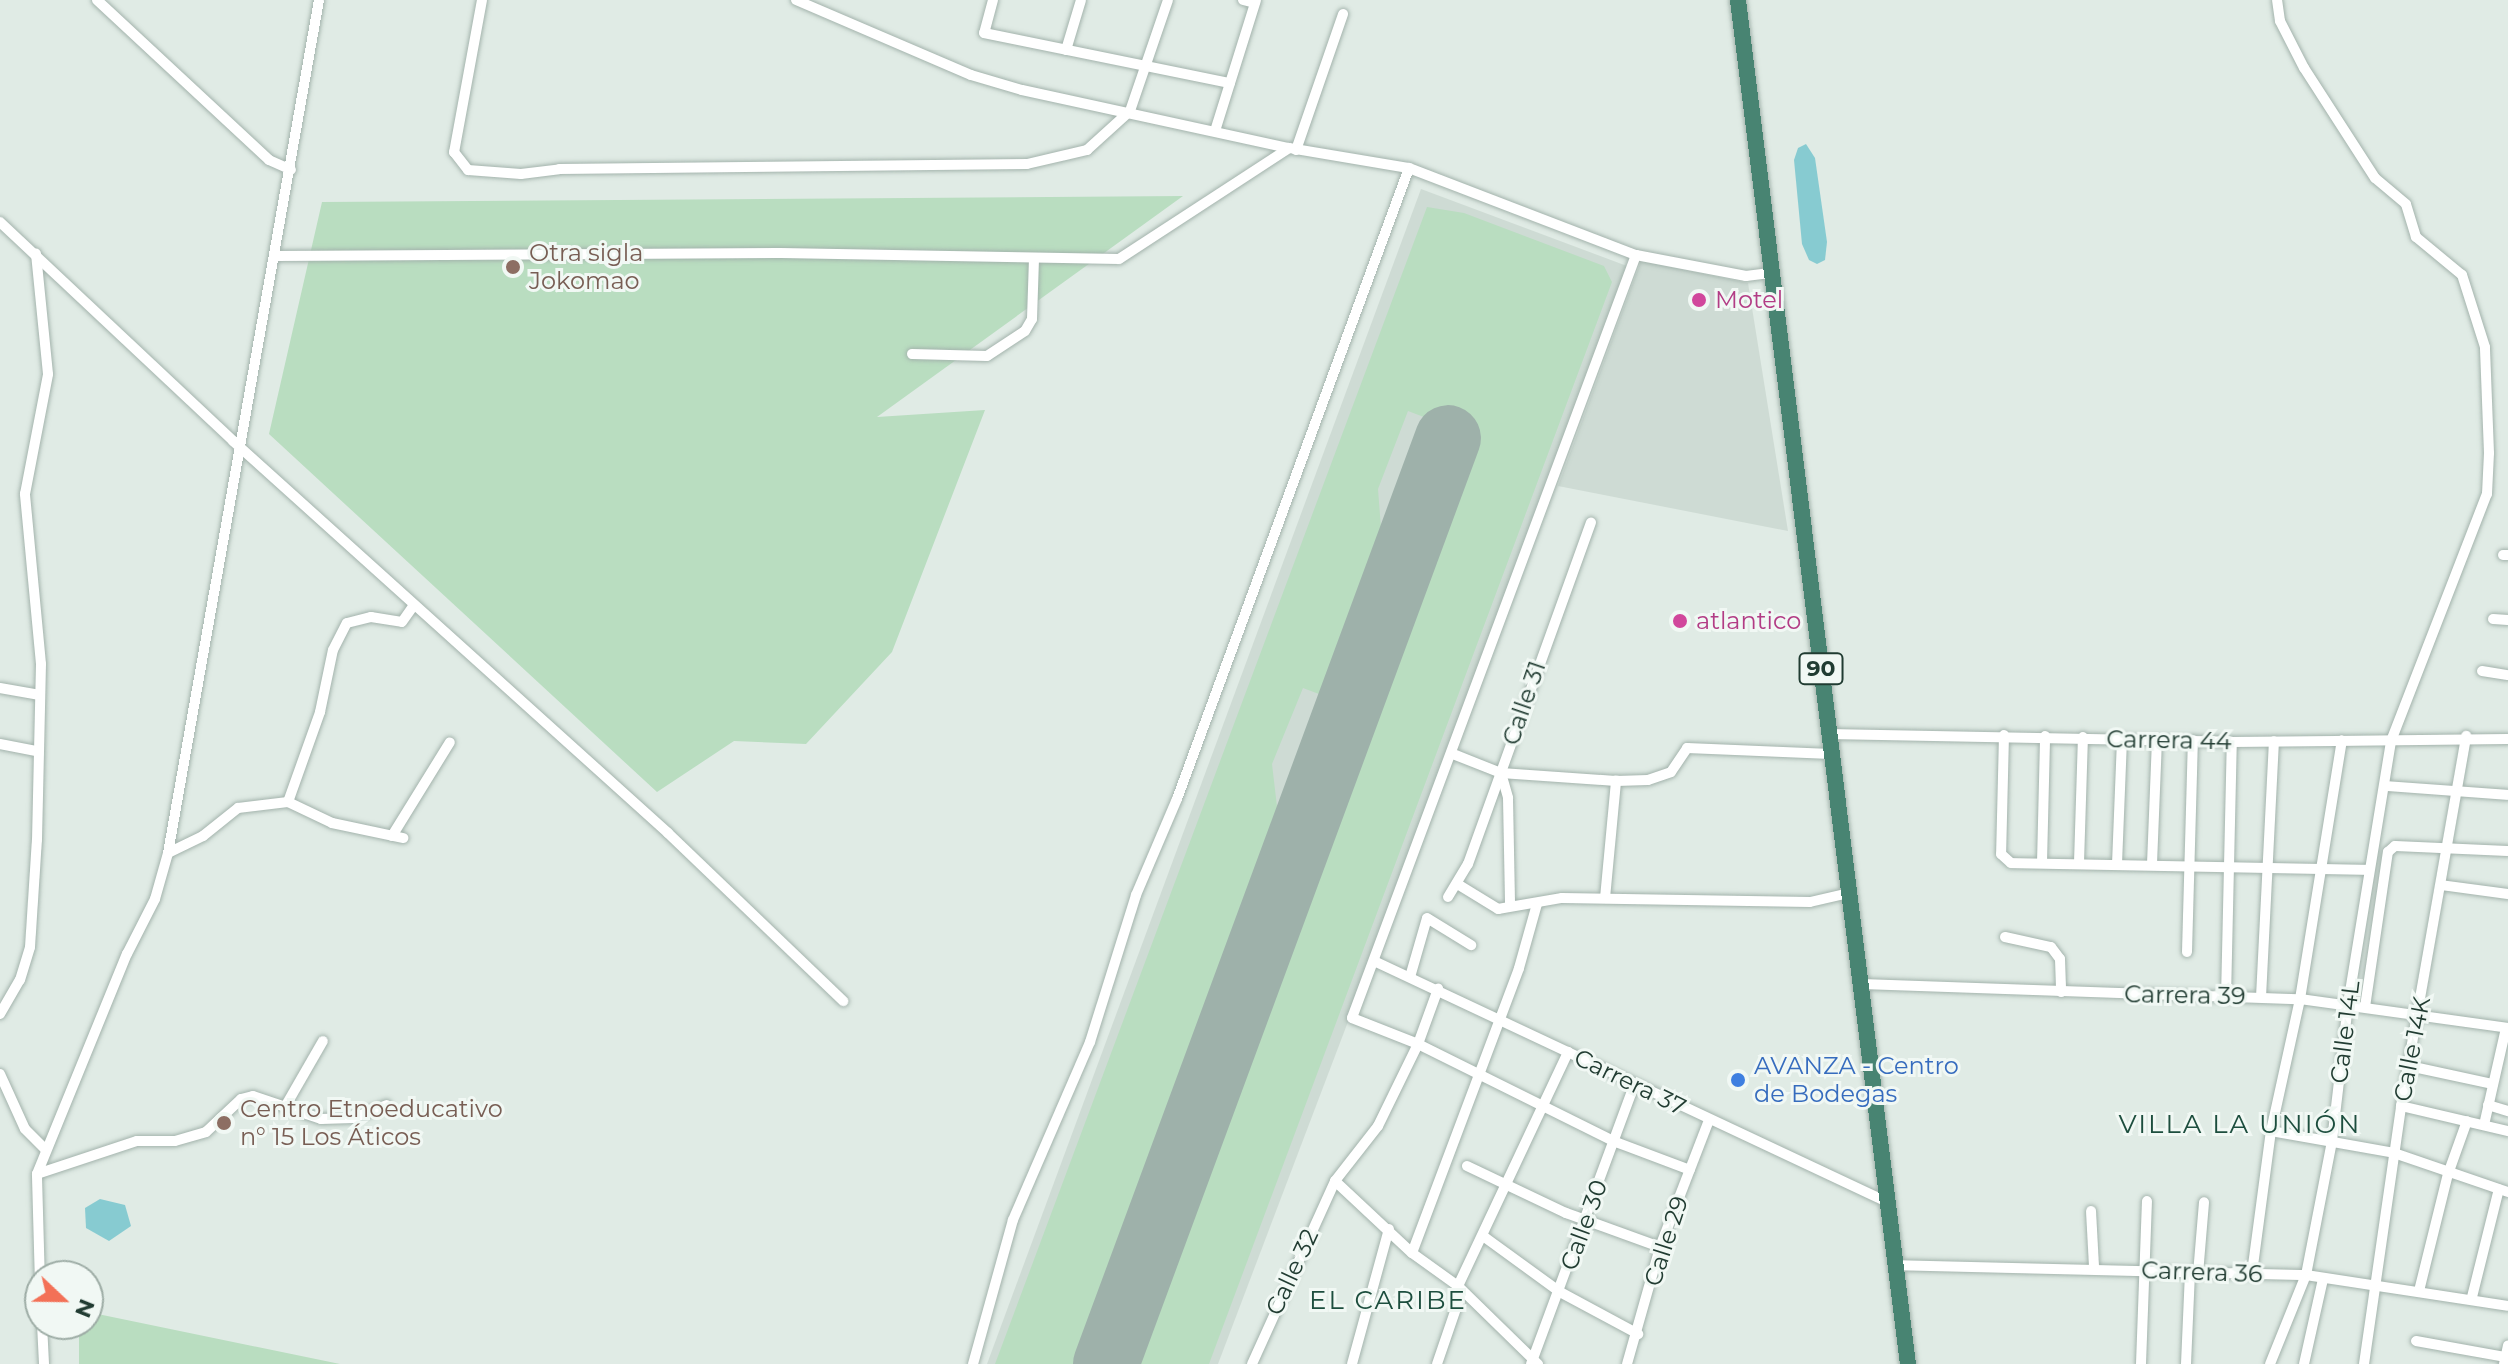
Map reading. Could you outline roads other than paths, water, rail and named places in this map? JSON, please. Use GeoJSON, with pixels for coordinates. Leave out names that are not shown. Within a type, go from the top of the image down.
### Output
{"type":"FeatureCollection","features":[{"type":"Feature","properties":{"kind":"highway","name":"90"},"geometry":{"type":"LineString","coordinates":[[1738,0],[1905,1364]]}},
{"type":"Feature","properties":{"kind":"street"},"geometry":{"type":"LineString","coordinates":[[97,0],[269,160],[291,170]]}},
{"type":"Feature","properties":{"kind":"street"},"geometry":{"type":"LineString","coordinates":[[39,1260],[37,1174],[155,899],[168,853],[277,256],[319,0]]}},
{"type":"Feature","properties":{"kind":"street"},"geometry":{"type":"LineString","coordinates":[[482,0],[454,152],[468,170],[521,174],[559,169],[1027,164],[1087,150],[1130,111],[1168,0]]}},
{"type":"Feature","properties":{"kind":"street"},"geometry":{"type":"LineString","coordinates":[[796,0],[971,75],[1292,149],[1409,168],[1636,255],[1746,276],[1772,273]]}},
{"type":"Feature","properties":{"kind":"street"},"geometry":{"type":"LineString","coordinates":[[993,0],[984,33],[1230,83]]}},
{"type":"Feature","properties":{"kind":"street"},"geometry":{"type":"LineString","coordinates":[[1066,50],[1081,0]]}},
{"type":"Feature","properties":{"kind":"street"},"geometry":{"type":"LineString","coordinates":[[1215,131],[1256,1],[1243,0]]}},
{"type":"Feature","properties":{"kind":"street","name":"Calle 14L"},"geometry":{"type":"LineString","coordinates":[[2270,1364],[2306,1275],[2332,1141],[2348,1004],[2391,741],[2487,494],[2485,347],[2462,275],[2416,237],[2406,204],[2375,178],[2304,68],[2280,21],[2277,0]]}},
{"type":"Feature","properties":{"kind":"street"},"geometry":{"type":"LineString","coordinates":[[277,256],[777,253],[1119,259],[1292,149],[1343,14]]}},
{"type":"Feature","properties":{"kind":"street"},"geometry":{"type":"LineString","coordinates":[[973,1364],[1013,1220],[1090,1042],[1136,895],[1177,799],[1409,168]]}},
{"type":"Feature","properties":{"kind":"street"},"geometry":{"type":"LineString","coordinates":[[0,222],[242,449],[668,833],[843,1001]]}},
{"type":"Feature","properties":{"kind":"street"},"geometry":{"type":"LineString","coordinates":[[0,1014],[20,980],[30,947],[39,635],[25,494],[48,374],[36,254]]}},
{"type":"Feature","properties":{"kind":"street"},"geometry":{"type":"LineString","coordinates":[[1636,255],[1453,754],[1352,1018],[1418,1044],[1613,1141],[1690,1170]]}},
{"type":"Feature","properties":{"kind":"street"},"geometry":{"type":"LineString","coordinates":[[912,354],[987,356],[1025,331],[1032,319],[1034,258]]}},
{"type":"Feature","properties":{"kind":"street","name":"Calle 31"},"geometry":{"type":"LineString","coordinates":[[1448,897],[1459,885],[1591,522]]}},
{"type":"Feature","properties":{"kind":"street"},"geometry":{"type":"LineString","coordinates":[[288,802],[320,712],[333,650],[347,623],[371,617],[402,622],[414,605]]}},
{"type":"Feature","properties":{"kind":"street"},"geometry":{"type":"LineString","coordinates":[[2493,619],[2508,620]]}},
{"type":"Feature","properties":{"kind":"street"},"geometry":{"type":"LineString","coordinates":[[2482,671],[2508,675]]}},
{"type":"Feature","properties":{"kind":"street"},"geometry":{"type":"LineString","coordinates":[[0,688],[38,695]]}},
{"type":"Feature","properties":{"kind":"street","name":"Carrera 44"},"geometry":{"type":"LineString","coordinates":[[1829,734],[2004,735],[2232,742],[2391,741],[2466,736],[2508,739]]}},
{"type":"Feature","properties":{"kind":"street"},"geometry":{"type":"LineString","coordinates":[[2004,735],[2001,854],[2011,863],[2269,865],[2369,870]]}},
{"type":"Feature","properties":{"kind":"street"},"geometry":{"type":"LineString","coordinates":[[2042,863],[2045,736]]}},
{"type":"Feature","properties":{"kind":"street","name":"Calle 14K"},"geometry":{"type":"LineString","coordinates":[[2364,1364],[2401,1106],[2466,736]]}},
{"type":"Feature","properties":{"kind":"street"},"geometry":{"type":"LineString","coordinates":[[2079,863],[2083,737]]}},
{"type":"Feature","properties":{"kind":"street"},"geometry":{"type":"LineString","coordinates":[[2117,864],[2122,738]]}},
{"type":"Feature","properties":{"kind":"street"},"geometry":{"type":"LineString","coordinates":[[2152,864],[2157,740]]}},
{"type":"Feature","properties":{"kind":"street"},"geometry":{"type":"LineString","coordinates":[[2187,952],[2193,740]]}},
{"type":"Feature","properties":{"kind":"street"},"geometry":{"type":"LineString","coordinates":[[2252,1273],[2271,1131],[2300,999],[2342,740]]}},
{"type":"Feature","properties":{"kind":"street"},"geometry":{"type":"LineString","coordinates":[[2261,997],[2274,741]]}},
{"type":"Feature","properties":{"kind":"street"},"geometry":{"type":"LineString","coordinates":[[168,853],[203,836],[238,808],[288,802],[332,823],[397,837],[450,742]]}},
{"type":"Feature","properties":{"kind":"street"},"geometry":{"type":"LineString","coordinates":[[2226,998],[2232,742]]}},
{"type":"Feature","properties":{"kind":"street"},"geometry":{"type":"LineString","coordinates":[[0,744],[37,751]]}},
{"type":"Feature","properties":{"kind":"street"},"geometry":{"type":"LineString","coordinates":[[1453,754],[1501,773],[1616,781],[1648,780],[1671,772],[1687,748],[1831,754]]}},
{"type":"Feature","properties":{"kind":"street"},"geometry":{"type":"LineString","coordinates":[[1501,773],[1508,798],[1510,903]]}},
{"type":"Feature","properties":{"kind":"street"},"geometry":{"type":"LineString","coordinates":[[1605,898],[1616,781]]}},
{"type":"Feature","properties":{"kind":"street"},"geometry":{"type":"LineString","coordinates":[[2386,786],[2508,795]]}},
{"type":"Feature","properties":{"kind":"street"},"geometry":{"type":"LineString","coordinates":[[2365,1007],[2388,852],[2395,846],[2508,851]]}},
{"type":"Feature","properties":{"kind":"street"},"geometry":{"type":"LineString","coordinates":[[1459,885],[1488,906],[1498,909],[1510,903],[1537,904],[1605,898],[1810,902],[1849,893]]}},
{"type":"Feature","properties":{"kind":"street"},"geometry":{"type":"LineString","coordinates":[[2441,885],[2508,894]]}},
{"type":"Feature","properties":{"kind":"street"},"geometry":{"type":"LineString","coordinates":[[1412,1253],[1499,1019],[1537,904]]}},
{"type":"Feature","properties":{"kind":"street"},"geometry":{"type":"LineString","coordinates":[[1410,977],[1427,918],[1471,945]]}},
{"type":"Feature","properties":{"kind":"street"},"geometry":{"type":"LineString","coordinates":[[2005,937],[2051,947],[2060,959],[2061,992]]}},
{"type":"Feature","properties":{"kind":"street","name":"Carrera 37"},"geometry":{"type":"LineString","coordinates":[[1374,961],[1887,1202]]}},
{"type":"Feature","properties":{"kind":"street","name":"Carrera 39"},"geometry":{"type":"LineString","coordinates":[[1860,984],[2300,999],[2507,1028]]}},
{"type":"Feature","properties":{"kind":"street","name":"Calle 32"},"geometry":{"type":"LineString","coordinates":[[1252,1364],[1335,1181],[1378,1126],[1418,1044],[1438,989]]}},
{"type":"Feature","properties":{"kind":"street"},"geometry":{"type":"LineString","coordinates":[[2484,1125],[2507,1028]]}},
{"type":"Feature","properties":{"kind":"street"},"geometry":{"type":"LineString","coordinates":[[285,1107],[323,1041]]}},
{"type":"Feature","properties":{"kind":"street"},"geometry":{"type":"LineString","coordinates":[[1437,1364],[1460,1289],[1568,1052]]}},
{"type":"Feature","properties":{"kind":"street"},"geometry":{"type":"LineString","coordinates":[[2409,1066],[2493,1084]]}},
{"type":"Feature","properties":{"kind":"street"},"geometry":{"type":"LineString","coordinates":[[0,1074],[25,1129],[46,1150]]}},
{"type":"Feature","properties":{"kind":"street","name":"Calle 30"},"geometry":{"type":"LineString","coordinates":[[1534,1363],[1634,1085]]}},
{"type":"Feature","properties":{"kind":"street"},"geometry":{"type":"LineString","coordinates":[[37,1174],[137,1141],[175,1141],[206,1132],[241,1099],[253,1096],[321,1119],[353,1118],[387,1105]]}},
{"type":"Feature","properties":{"kind":"street"},"geometry":{"type":"LineString","coordinates":[[2488,1105],[2508,1111]]}},
{"type":"Feature","properties":{"kind":"street"},"geometry":{"type":"LineString","coordinates":[[2401,1106],[2508,1131]]}},
{"type":"Feature","properties":{"kind":"street","name":"Calle 29"},"geometry":{"type":"LineString","coordinates":[[1627,1364],[1638,1334],[1660,1247],[1709,1120]]}},
{"type":"Feature","properties":{"kind":"street"},"geometry":{"type":"LineString","coordinates":[[2419,1291],[2448,1174],[2467,1121]]}},
{"type":"Feature","properties":{"kind":"street"},"geometry":{"type":"LineString","coordinates":[[2271,1131],[2394,1153],[2448,1174],[2503,1190],[2472,1297]]}},
{"type":"Feature","properties":{"kind":"street"},"geometry":{"type":"LineString","coordinates":[[1467,1166],[1510,1183],[1566,1213],[1587,1217],[1660,1247]]}},
{"type":"Feature","properties":{"kind":"street"},"geometry":{"type":"LineString","coordinates":[[1335,1181],[1412,1253],[1460,1289],[1534,1363]]}},
{"type":"Feature","properties":{"kind":"street"},"geometry":{"type":"LineString","coordinates":[[2141,1364],[2147,1201]]}},
{"type":"Feature","properties":{"kind":"street"},"geometry":{"type":"LineString","coordinates":[[2186,1364],[2204,1202]]}},
{"type":"Feature","properties":{"kind":"street"},"geometry":{"type":"LineString","coordinates":[[2091,1211],[2094,1267]]}},
{"type":"Feature","properties":{"kind":"street"},"geometry":{"type":"LineString","coordinates":[[1352,1364],[1389,1229]]}},
{"type":"Feature","properties":{"kind":"street"},"geometry":{"type":"LineString","coordinates":[[1483,1236],[1560,1292],[1638,1334]]}},
{"type":"Feature","properties":{"kind":"street","name":"Carrera 36"},"geometry":{"type":"LineString","coordinates":[[1894,1265],[2094,1267],[2194,1274],[2306,1275],[2472,1297],[2508,1306]]}},
{"type":"Feature","properties":{"kind":"street"},"geometry":{"type":"LineString","coordinates":[[2304,1364],[2323,1279]]}},
{"type":"Feature","properties":{"kind":"street"},"geometry":{"type":"LineString","coordinates":[[43,1340],[44,1364]]}},
{"type":"Feature","properties":{"kind":"street"},"geometry":{"type":"LineString","coordinates":[[2416,1341],[2505,1361],[2508,1345]]}},
{"type":"Feature","properties":{"kind":"water"},"geometry":{"type":"Polygon","coordinates":[[[1806,144],[1815,158],[1827,242],[1825,260],[1817,264],[1809,260],[1802,244],[1794,160],[1798,148],[1806,144]]]}},
{"type":"Feature","properties":{"kind":"water"},"geometry":{"type":"Polygon","coordinates":[[[100,1199],[125,1205],[131,1226],[109,1241],[86,1228],[85,1208],[100,1199]]]}},
{"type":"Feature","properties":{"kind":"place","name":"Otra sigla Jokomao"},"geometry":{"type":"Point","coordinates":[513,267]}},
{"type":"Feature","properties":{"kind":"place","name":"Motel"},"geometry":{"type":"Point","coordinates":[1699,300]}},
{"type":"Feature","properties":{"kind":"place","name":"atlantico"},"geometry":{"type":"Point","coordinates":[1680,621]}},
{"type":"Feature","properties":{"kind":"place","name":"AVANZA - Centro de Bodegas"},"geometry":{"type":"Point","coordinates":[1738,1080]}},
{"type":"Feature","properties":{"kind":"place","name":"Centro Etnoeducativo n° 15 Los Áticos"},"geometry":{"type":"Point","coordinates":[224,1123]}},
{"type":"Feature","properties":{"kind":"district","name":"VILLA LA UNIÓN"},"geometry":{"type":"Point","coordinates":[2240,1125]}},
{"type":"Feature","properties":{"kind":"district","name":"EL CARIBE"},"geometry":{"type":"Point","coordinates":[1388,1301]}}]}
